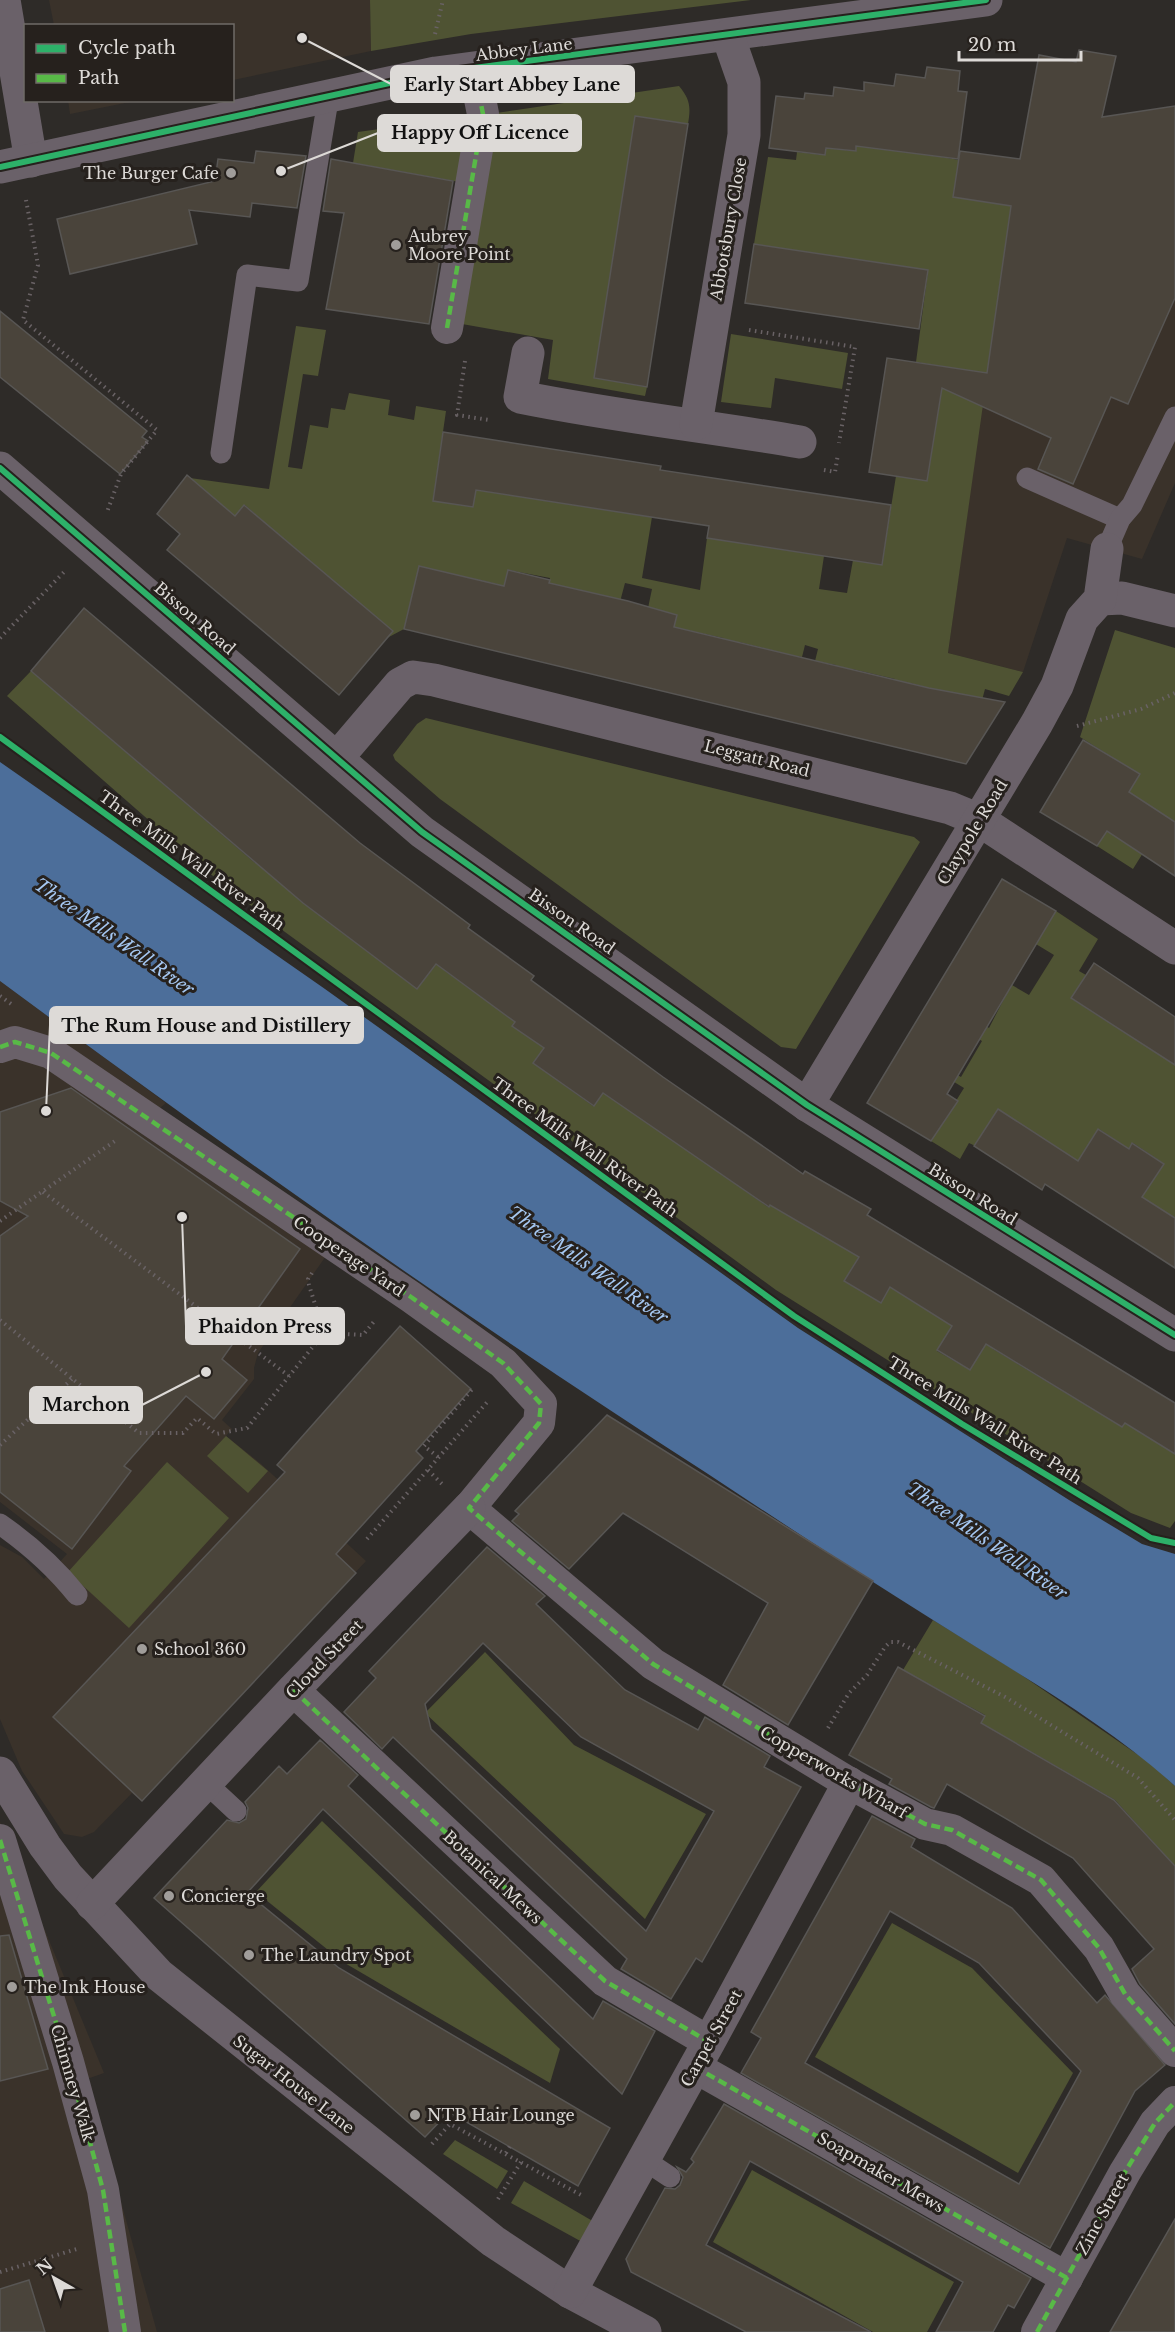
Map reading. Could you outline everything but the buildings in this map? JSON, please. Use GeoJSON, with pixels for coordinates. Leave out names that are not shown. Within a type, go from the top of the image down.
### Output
{"type":"FeatureCollection","features":[{"type":"Feature","properties":{"kind":"street"},"geometry":{"type":"LineString","coordinates":[[4,0],[17,164]]}},
{"type":"Feature","properties":{"kind":"street","name":"Abbey Lane"},"geometry":{"type":"LineString","coordinates":[[17,164],[329,94],[435,73],[728,36],[986,0]]}},
{"type":"Feature","properties":{"kind":"street","name":"Abbotsbury Close"},"geometry":{"type":"LineString","coordinates":[[696,424],[744,135],[744,82],[728,36]]}},
{"type":"Feature","properties":{"kind":"street"},"geometry":{"type":"LineString","coordinates":[[447,328],[483,114],[474,69]]}},
{"type":"Feature","properties":{"kind":"street"},"geometry":{"type":"LineString","coordinates":[[528,353],[520,397],[579,409],[696,424],[800,442]]}},
{"type":"Feature","properties":{"kind":"street","name":"Bisson Road"},"geometry":{"type":"LineString","coordinates":[[0,468],[422,832],[807,1105],[1175,1335]]}},
{"type":"Feature","properties":{"kind":"street"},"geometry":{"type":"LineString","coordinates":[[1107,549],[1100,599],[1122,598],[1175,611]]}},
{"type":"Feature","properties":{"kind":"street","name":"Claypole Road"},"geometry":{"type":"LineString","coordinates":[[807,1105],[1038,723],[1057,686],[1082,619],[1100,599]]}},
{"type":"Feature","properties":{"kind":"street","name":"Leggatt Road"},"geometry":{"type":"LineString","coordinates":[[337,758],[400,684],[413,678],[422,678],[920,798],[979,820],[1175,948]]}},
{"type":"Feature","properties":{"kind":"street","name":"Cooperage Yard"},"geometry":{"type":"LineString","coordinates":[[0,1047],[15,1042],[51,1053],[411,1297],[498,1360],[524,1383],[541,1404]]}},
{"type":"Feature","properties":{"kind":"street","name":"Cloud Street"},"geometry":{"type":"LineString","coordinates":[[92,1904],[293,1690],[469,1508],[539,1423],[541,1404]]}},
{"type":"Feature","properties":{"kind":"street","name":"Copperworks Wharf"},"geometry":{"type":"LineString","coordinates":[[469,1508],[653,1664],[849,1783],[925,1824],[952,1830],[1041,1880],[1100,1948],[1125,1994],[1175,2051]]}},
{"type":"Feature","properties":{"kind":"street","name":"Botanical Mews"},"geometry":{"type":"LineString","coordinates":[[293,1690],[605,1982],[702,2054]]}},
{"type":"Feature","properties":{"kind":"street","name":"Sugar House Lane"},"geometry":{"type":"LineString","coordinates":[[0,1773],[45,1846],[92,1904],[159,1975],[493,2241],[578,2304],[645,2332]]}},
{"type":"Feature","properties":{"kind":"street","name":"Carpet Street"},"geometry":{"type":"LineString","coordinates":[[578,2304],[643,2160],[849,1783]]}},
{"type":"Feature","properties":{"kind":"street","name":"Chimney Walk"},"geometry":{"type":"LineString","coordinates":[[0,1840],[75,2088],[103,2190],[125,2332]]}},
{"type":"Feature","properties":{"kind":"street","name":"Soapmaker Mews"},"geometry":{"type":"LineString","coordinates":[[702,2054],[1067,2278]]}},
{"type":"Feature","properties":{"kind":"street","name":"Zinc Street"},"geometry":{"type":"LineString","coordinates":[[1037,2332],[1125,2172],[1155,2123],[1175,2102]]}},
{"type":"Feature","properties":{"kind":"lane"},"geometry":{"type":"LineString","coordinates":[[220,453],[247,276],[298,281],[329,94]]}},
{"type":"Feature","properties":{"kind":"lane"},"geometry":{"type":"LineString","coordinates":[[1107,549],[1120,519],[1132,505],[1175,417]]}},
{"type":"Feature","properties":{"kind":"lane"},"geometry":{"type":"LineString","coordinates":[[1027,478],[1120,519]]}},
{"type":"Feature","properties":{"kind":"lane"},"geometry":{"type":"LineString","coordinates":[[0,1524],[31,1545],[56,1567],[77,1595]]}},
{"type":"Feature","properties":{"kind":"lane"},"geometry":{"type":"LineString","coordinates":[[207,1784],[236,1811]]}},
{"type":"Feature","properties":{"kind":"lane"},"geometry":{"type":"LineString","coordinates":[[643,2160],[670,2177]]}},
{"type":"Feature","properties":{"kind":"path"},"geometry":{"type":"LineString","coordinates":[[0,638],[59,578],[87,542],[107,512],[122,474],[157,430],[23,320],[38,265],[17,164]]}},
{"type":"Feature","properties":{"kind":"path"},"geometry":{"type":"LineString","coordinates":[[1038,723],[1083,727],[1141,709],[1175,693]]}},
{"type":"Feature","properties":{"kind":"path"},"geometry":{"type":"LineString","coordinates":[[0,1221],[147,1119]]}},
{"type":"Feature","properties":{"kind":"path"},"geometry":{"type":"LineString","coordinates":[[43,1192],[289,1376]]}},
{"type":"Feature","properties":{"kind":"path"},"geometry":{"type":"LineString","coordinates":[[308,1279],[324,1333]]}},
{"type":"Feature","properties":{"kind":"path"},"geometry":{"type":"LineString","coordinates":[[0,1320],[139,1433],[183,1433],[197,1418],[216,1434],[247,1428],[324,1333]]}},
{"type":"Feature","properties":{"kind":"path"},"geometry":{"type":"LineString","coordinates":[[324,1333],[363,1335],[374,1321]]}},
{"type":"Feature","properties":{"kind":"path"},"geometry":{"type":"LineString","coordinates":[[0,1444],[72,1379]]}},
{"type":"Feature","properties":{"kind":"path"},"geometry":{"type":"LineString","coordinates":[[438,1457],[424,1446],[472,1389]]}},
{"type":"Feature","properties":{"kind":"path"},"geometry":{"type":"LineString","coordinates":[[367,1539],[486,1404]]}},
{"type":"Feature","properties":{"kind":"path"},"geometry":{"type":"LineString","coordinates":[[428,1470],[437,1479]]}},
{"type":"Feature","properties":{"kind":"path"},"geometry":{"type":"LineString","coordinates":[[809,1760],[849,1693],[867,1676],[885,1647],[891,1642],[898,1642],[1005,1697],[1138,1778],[1175,1820]]}},
{"type":"Feature","properties":{"kind":"path"},"geometry":{"type":"LineString","coordinates":[[427,2149],[450,2124],[569,2189]]}},
{"type":"Feature","properties":{"kind":"path"},"geometry":{"type":"LineString","coordinates":[[506,2153],[510,2146]]}},
{"type":"Feature","properties":{"kind":"path"},"geometry":{"type":"LineString","coordinates":[[503,2192],[521,2162]]}},
{"type":"Feature","properties":{"kind":"path"},"geometry":{"type":"LineString","coordinates":[[0,2272],[111,2239]]}},
{"type":"Feature","properties":{"kind":"shaded area"},"geometry":{"type":"Polygon","coordinates":[[[49,0],[370,0],[371,51],[234,80],[234,24],[54,24],[49,0]]]}},
{"type":"Feature","properties":{"kind":"shaded area"},"geometry":{"type":"Polygon","coordinates":[[[68,102],[130,102],[70,114],[68,102]]]}},
{"type":"Feature","properties":{"kind":"shaded area"},"geometry":{"type":"Polygon","coordinates":[[[1175,106],[1175,483],[1142,559],[1067,538],[1023,672],[948,653],[1004,245],[1025,129],[1175,106]]]}},
{"type":"Feature","properties":{"kind":"shaded area"},"geometry":{"type":"Polygon","coordinates":[[[0,981],[166,1103],[148,1118],[333,1246],[258,1353],[254,1379],[222,1420],[232,1429],[226,1436],[260,1463],[366,1561],[141,1801],[132,1793],[94,1832],[82,1837],[64,1834],[22,1771],[0,1719],[0,1545],[22,1557],[44,1579],[67,1554],[0,1502],[0,981]]]}},
{"type":"Feature","properties":{"kind":"shaded area"},"geometry":{"type":"Polygon","coordinates":[[[0,1822],[104,2073],[87,2079],[157,2332],[0,2332],[0,1822]]]}},
{"type":"Feature","properties":{"kind":"green space"},"geometry":{"type":"Polygon","coordinates":[[[370,0],[751,0],[471,34],[371,51],[370,0]]]}},
{"type":"Feature","properties":{"kind":"green space"},"geometry":{"type":"Polygon","coordinates":[[[679,86],[689,104],[688,124],[635,116],[595,378],[647,387],[645,396],[548,379],[553,340],[462,324],[496,113],[679,86]]]}},
{"type":"Feature","properties":{"kind":"green space"},"geometry":{"type":"Polygon","coordinates":[[[473,116],[465,183],[353,163],[358,132],[473,116]]]}},
{"type":"Feature","properties":{"kind":"green space"},"geometry":{"type":"Polygon","coordinates":[[[856,142],[959,160],[953,197],[1011,206],[948,653],[1023,672],[1009,696],[985,689],[978,715],[929,688],[910,683],[906,697],[892,694],[895,679],[852,669],[833,679],[836,665],[815,661],[818,649],[805,645],[802,657],[794,656],[776,666],[779,652],[739,642],[736,656],[723,638],[682,629],[678,643],[648,608],[652,589],[625,583],[617,613],[589,606],[592,593],[572,588],[546,596],[550,578],[508,570],[500,600],[497,584],[457,575],[436,585],[439,571],[419,566],[404,629],[387,638],[314,564],[276,532],[254,558],[262,520],[245,505],[235,517],[190,478],[269,489],[296,326],[326,330],[318,376],[303,374],[288,467],[302,469],[310,425],[328,428],[331,408],[345,410],[349,393],[390,400],[388,415],[414,420],[416,406],[446,411],[433,501],[473,507],[476,490],[652,517],[642,578],[700,590],[707,538],[824,556],[819,589],[847,593],[853,560],[882,564],[896,476],[927,480],[945,367],[916,362],[928,271],[754,244],[768,157],[796,160],[797,152],[824,155],[826,148],[855,151],[856,142]]]}},
{"type":"Feature","properties":{"kind":"green space"},"geometry":{"type":"Polygon","coordinates":[[[731,334],[848,353],[842,389],[775,378],[771,408],[721,402],[731,334]]]}},
{"type":"Feature","properties":{"kind":"green space"},"geometry":{"type":"Polygon","coordinates":[[[1115,630],[1175,648],[1175,822],[1151,840],[1133,869],[1097,846],[1139,774],[1080,737],[1115,630]]]}},
{"type":"Feature","properties":{"kind":"green space"},"geometry":{"type":"Polygon","coordinates":[[[31,671],[255,863],[278,836],[266,870],[303,903],[417,989],[438,962],[445,971],[506,1015],[532,999],[513,1026],[544,1048],[533,1063],[593,1106],[604,1091],[768,1207],[784,1184],[873,1233],[844,1281],[890,1287],[952,1325],[937,1351],[970,1370],[996,1326],[993,1349],[1122,1427],[1137,1402],[1175,1454],[1175,1521],[1170,1528],[1131,1513],[776,1290],[285,932],[208,872],[7,696],[31,671]]]}},
{"type":"Feature","properties":{"kind":"green space"},"geometry":{"type":"Polygon","coordinates":[[[426,718],[914,837],[920,842],[796,1049],[781,1047],[440,799],[395,760],[393,755],[417,724],[426,718]]]}},
{"type":"Feature","properties":{"kind":"green space"},"geometry":{"type":"Polygon","coordinates":[[[1056,911],[1098,939],[1079,971],[1086,975],[1072,999],[1175,1065],[1175,1218],[1142,1197],[1163,1163],[1133,1143],[1129,1149],[1099,1129],[1062,1186],[969,1143],[960,1159],[931,1141],[964,1088],[941,1074],[945,1068],[961,1077],[982,1041],[967,1032],[974,1019],[989,1028],[1006,995],[992,987],[998,977],[1029,995],[1054,955],[1021,935],[1045,928],[1056,911]]]}},
{"type":"Feature","properties":{"kind":"green space"},"geometry":{"type":"Polygon","coordinates":[[[226,1436],[268,1471],[248,1493],[207,1456],[226,1436]]]}},
{"type":"Feature","properties":{"kind":"green space"},"geometry":{"type":"Polygon","coordinates":[[[167,1462],[229,1518],[129,1628],[68,1572],[167,1462]]]}},
{"type":"Feature","properties":{"kind":"green space"},"geometry":{"type":"Polygon","coordinates":[[[933,1620],[1014,1670],[1150,1763],[1175,1786],[1175,1866],[1115,1800],[981,1723],[985,1715],[903,1670],[933,1620]]]}},
{"type":"Feature","properties":{"kind":"green space"},"geometry":{"type":"Polygon","coordinates":[[[485,1652],[574,1745],[706,1814],[645,1919],[425,1713],[485,1652]]]}},
{"type":"Feature","properties":{"kind":"green space"},"geometry":{"type":"Polygon","coordinates":[[[322,1821],[560,2049],[550,2083],[343,1962],[256,1892],[322,1821]]]}},
{"type":"Feature","properties":{"kind":"green space"},"geometry":{"type":"Polygon","coordinates":[[[892,1923],[972,1968],[1073,2073],[1018,2173],[815,2057],[892,1923]]]}},
{"type":"Feature","properties":{"kind":"green space"},"geometry":{"type":"Polygon","coordinates":[[[455,2140],[508,2171],[497,2189],[443,2154],[455,2140]]]}},
{"type":"Feature","properties":{"kind":"green space"},"geometry":{"type":"Polygon","coordinates":[[[752,2170],[954,2282],[927,2332],[873,2332],[713,2242],[752,2170]]]}},
{"type":"Feature","properties":{"kind":"green space"},"geometry":{"type":"Polygon","coordinates":[[[524,2181],[596,2223],[584,2243],[511,2203],[524,2181]]]}},
{"type":"Feature","properties":{"kind":"water","name":"Three Mills Wall River"},"geometry":{"type":"Polygon","coordinates":[[[0,762],[325,989],[798,1328],[1142,1544],[1175,1554],[1175,1786],[1119,1740],[1089,1719],[819,1547],[526,1354],[173,1108],[0,981],[0,762]]]}},
{"type":"Feature","properties":{"kind":"marked path"},"geometry":{"type":"LineString","coordinates":[[447,328],[483,114],[474,69]]}},
{"type":"Feature","properties":{"kind":"marked path"},"geometry":{"type":"LineString","coordinates":[[0,1047],[15,1042],[51,1053],[411,1297],[503,1363],[541,1404],[539,1423],[469,1508],[653,1664],[849,1783],[925,1824],[952,1830],[1041,1880],[1099,1948],[1125,1994],[1175,2051]]}},
{"type":"Feature","properties":{"kind":"marked path"},"geometry":{"type":"LineString","coordinates":[[293,1690],[605,1981],[709,2042]]}},
{"type":"Feature","properties":{"kind":"marked path"},"geometry":{"type":"LineString","coordinates":[[0,1840],[68,2062],[103,2190],[125,2332]]}},
{"type":"Feature","properties":{"kind":"marked path"},"geometry":{"type":"LineString","coordinates":[[695,2067],[1067,2278]]}},
{"type":"Feature","properties":{"kind":"marked path"},"geometry":{"type":"LineString","coordinates":[[1037,2332],[1125,2172],[1155,2123],[1175,2102]]}},
{"type":"Feature","properties":{"kind":"cycle path"},"geometry":{"type":"LineString","coordinates":[[0,167],[436,73],[986,0]]}},
{"type":"Feature","properties":{"kind":"cycle path"},"geometry":{"type":"LineString","coordinates":[[0,468],[422,832],[807,1105],[1175,1335]]}},
{"type":"Feature","properties":{"kind":"cycle path","name":"Three Mills Wall River Path"},"geometry":{"type":"LineString","coordinates":[[0,737],[794,1316],[962,1424],[1151,1538],[1175,1543]]}},
{"type":"Feature","properties":{"kind":"place","name":"Early Start Abbey Lane"},"geometry":{"type":"Point","coordinates":[302,38]}},
{"type":"Feature","properties":{"kind":"place","name":"Happy Off Licence"},"geometry":{"type":"Point","coordinates":[281,171]}},
{"type":"Feature","properties":{"kind":"place","name":"The Burger Cafe"},"geometry":{"type":"Point","coordinates":[231,173]}},
{"type":"Feature","properties":{"kind":"place","name":"Aubrey Moore Point"},"geometry":{"type":"Point","coordinates":[396,245]}},
{"type":"Feature","properties":{"kind":"place","name":"The Rum House and Distillery"},"geometry":{"type":"Point","coordinates":[46,1111]}},
{"type":"Feature","properties":{"kind":"place","name":"Phaidon Press"},"geometry":{"type":"Point","coordinates":[182,1217]}},
{"type":"Feature","properties":{"kind":"place","name":"Marchon"},"geometry":{"type":"Point","coordinates":[206,1372]}},
{"type":"Feature","properties":{"kind":"place","name":"School 360"},"geometry":{"type":"Point","coordinates":[142,1649]}},
{"type":"Feature","properties":{"kind":"place","name":"Concierge"},"geometry":{"type":"Point","coordinates":[169,1896]}},
{"type":"Feature","properties":{"kind":"place","name":"The Laundry Spot"},"geometry":{"type":"Point","coordinates":[249,1955]}},
{"type":"Feature","properties":{"kind":"place","name":"The Ink House"},"geometry":{"type":"Point","coordinates":[12,1987]}},
{"type":"Feature","properties":{"kind":"place","name":"NTB Hair Lounge"},"geometry":{"type":"Point","coordinates":[415,2115]}}]}
